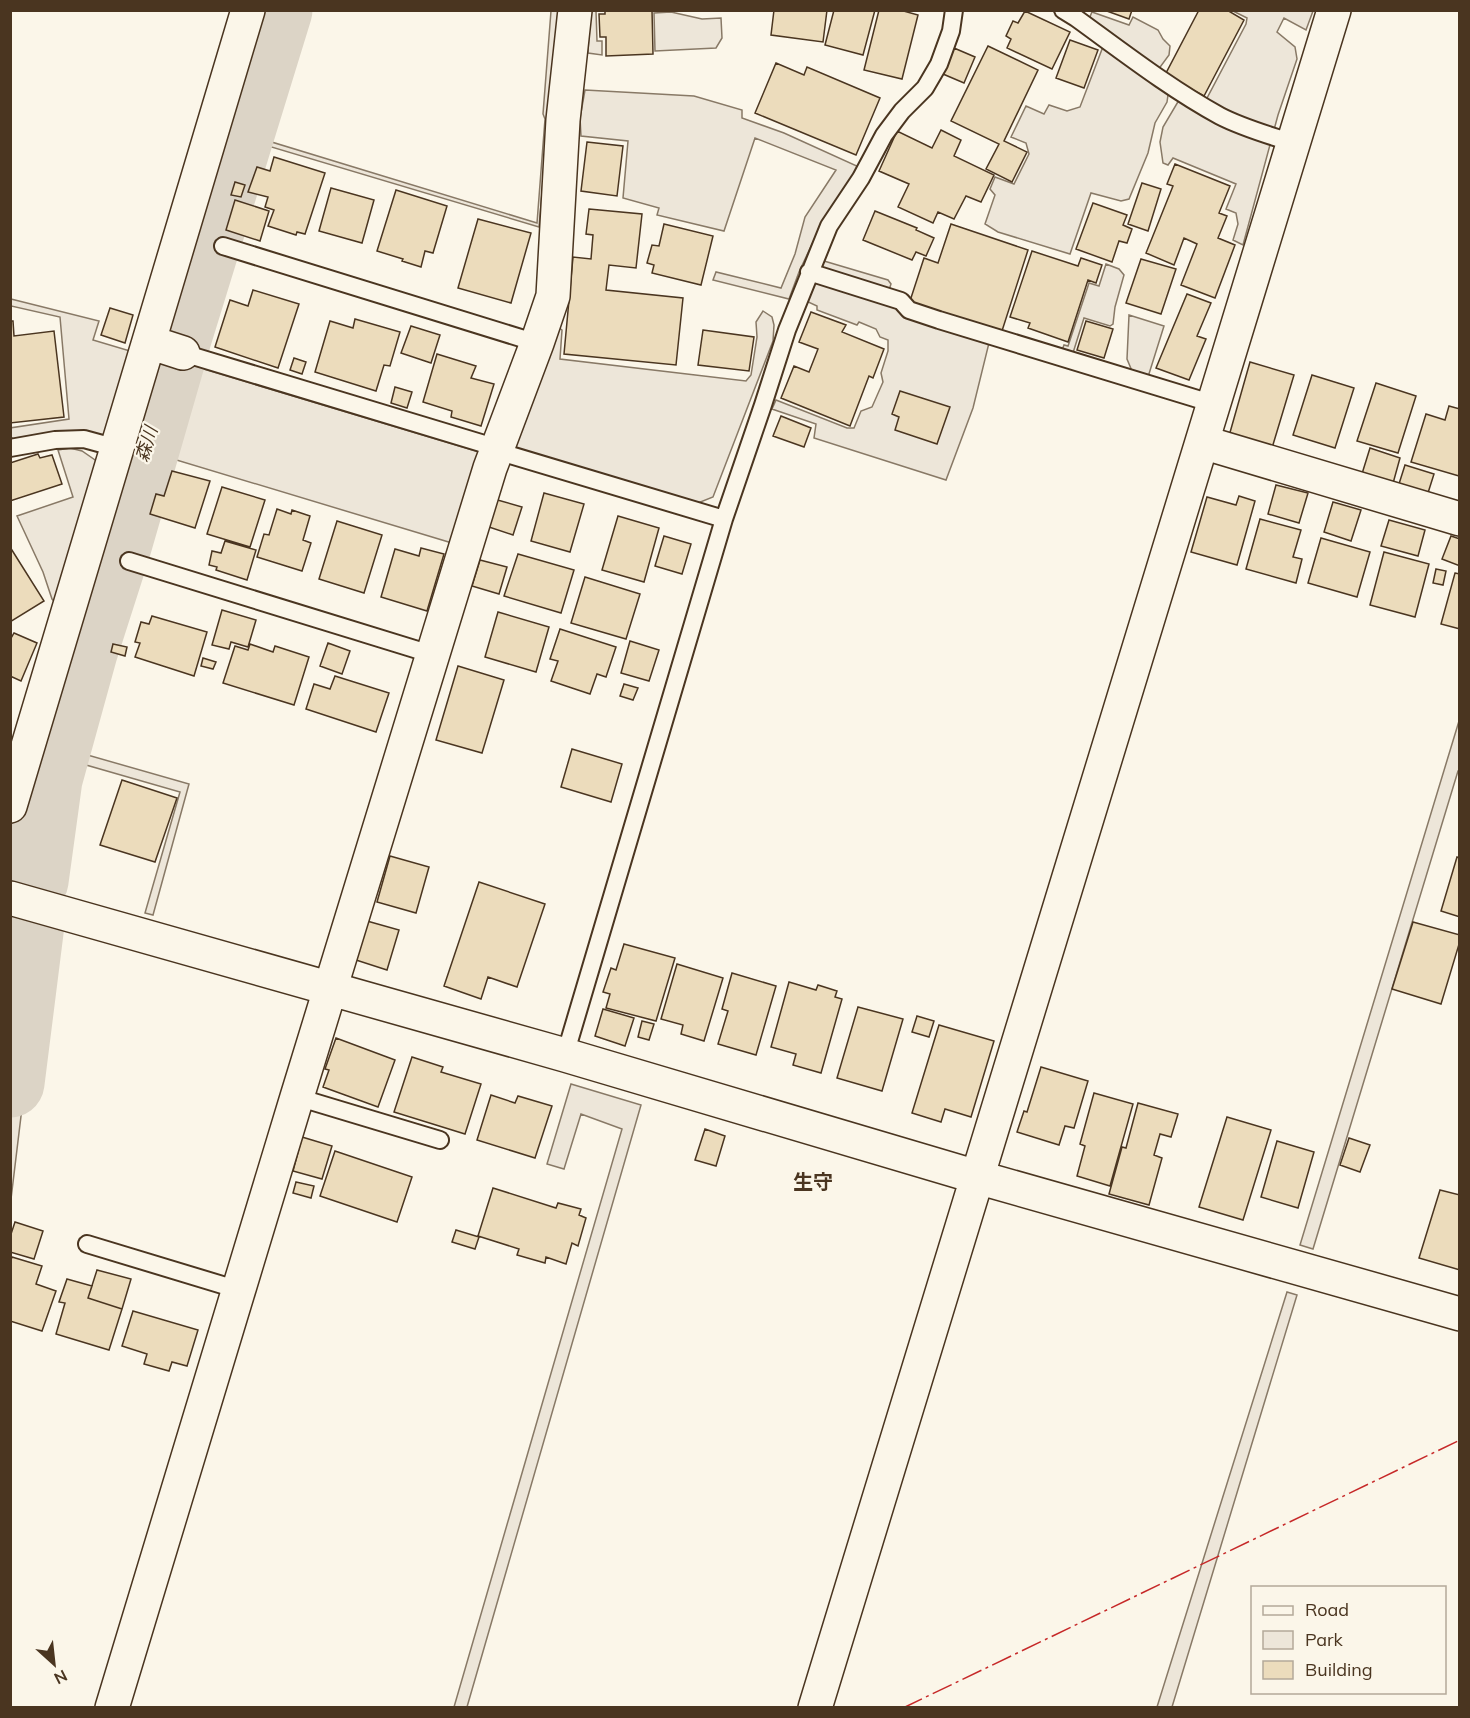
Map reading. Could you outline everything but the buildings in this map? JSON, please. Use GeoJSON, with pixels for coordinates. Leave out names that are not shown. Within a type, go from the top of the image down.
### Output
{"type":"FeatureCollection","features":[{"type":"Feature","properties":{"kind":"street"},"geometry":{"type":"LineString","coordinates":[[11,805],[117,448],[166,347],[248,10]]}},
{"type":"Feature","properties":{"kind":"street"},"geometry":{"type":"LineString","coordinates":[[112,1707],[330,989],[497,451],[552,296],[564,120],[575,10]]}},
{"type":"Feature","properties":{"kind":"street"},"geometry":{"type":"LineString","coordinates":[[815,1707],[1334,10]]}},
{"type":"Feature","properties":{"kind":"street"},"geometry":{"type":"LineString","coordinates":[[1202,442],[1460,519]]}},
{"type":"Feature","properties":{"kind":"street"},"geometry":{"type":"LineString","coordinates":[[10,898],[565,1055],[977,1177],[1460,1314]]}},
{"type":"Feature","properties":{"kind":"lane"},"geometry":{"type":"LineString","coordinates":[[565,1055],[724,519],[764,405],[787,330],[829,226],[861,177],[884,135],[902,111],[925,88],[939,64],[951,31],[954,10]]}},
{"type":"Feature","properties":{"kind":"lane"},"geometry":{"type":"LineString","coordinates":[[1063,10],[1152,73],[1222,116],[1293,143]]}},
{"type":"Feature","properties":{"kind":"lane"},"geometry":{"type":"LineString","coordinates":[[223,246],[537,342]]}},
{"type":"Feature","properties":{"kind":"lane"},"geometry":{"type":"LineString","coordinates":[[809,272],[901,301],[909,310],[939,320],[1214,404]]}},
{"type":"Feature","properties":{"kind":"lane"},"geometry":{"type":"LineString","coordinates":[[166,347],[481,443],[497,451],[724,519]]}},
{"type":"Feature","properties":{"kind":"lane"},"geometry":{"type":"LineString","coordinates":[[10,448],[55,440],[84,440],[117,448]]}},
{"type":"Feature","properties":{"kind":"lane"},"geometry":{"type":"LineString","coordinates":[[129,561],[434,654]]}},
{"type":"Feature","properties":{"kind":"lane"},"geometry":{"type":"LineString","coordinates":[[297,1097],[440,1140]]}},
{"type":"Feature","properties":{"kind":"lane"},"geometry":{"type":"LineString","coordinates":[[87,1244],[239,1290]]}},
{"type":"Feature","properties":{"kind":"green space"},"geometry":{"type":"Polygon","coordinates":[[[284,11],[290,11],[252,136],[537,223],[551,11],[558,11],[539,227],[245,139],[284,11]]]}},
{"type":"Feature","properties":{"kind":"green space"},"geometry":{"type":"Polygon","coordinates":[[[590,11],[596,11],[597,41],[602,41],[602,55],[588,53],[590,11]]]}},
{"type":"Feature","properties":{"kind":"green space"},"geometry":{"type":"Polygon","coordinates":[[[1233,11],[1313,11],[1306,30],[1284,18],[1277,32],[1295,47],[1297,59],[1278,115],[1243,245],[1233,240],[1238,224],[1236,213],[1226,209],[1236,184],[1173,158],[1168,165],[1163,163],[1160,142],[1163,127],[1179,100],[1199,109],[1207,98],[1246,24],[1247,18],[1233,11]]]}},
{"type":"Feature","properties":{"kind":"green space"},"geometry":{"type":"Polygon","coordinates":[[[671,12],[702,19],[721,18],[722,38],[716,48],[655,51],[654,13],[671,12]]]}},
{"type":"Feature","properties":{"kind":"green space"},"geometry":{"type":"Polygon","coordinates":[[[1092,12],[1129,25],[1133,17],[1158,30],[1170,46],[1169,55],[1158,70],[1089,19],[1092,12]]]}},
{"type":"Feature","properties":{"kind":"green space"},"geometry":{"type":"Polygon","coordinates":[[[1104,44],[1161,86],[1168,95],[1167,102],[1155,123],[1148,153],[1129,199],[1121,201],[1091,193],[1070,254],[998,232],[985,224],[995,195],[990,189],[995,177],[1014,184],[1029,154],[1026,143],[1011,137],[1026,106],[1044,114],[1049,105],[1067,111],[1080,107],[1104,44]]]}},
{"type":"Feature","properties":{"kind":"green space"},"geometry":{"type":"Polygon","coordinates":[[[585,90],[694,96],[742,110],[742,118],[784,133],[859,167],[822,223],[789,299],[713,280],[716,272],[781,288],[795,254],[805,217],[836,170],[755,138],[724,231],[657,215],[659,208],[623,198],[628,141],[581,136],[580,118],[585,90]]]}},
{"type":"Feature","properties":{"kind":"green space"},"geometry":{"type":"Polygon","coordinates":[[[824,261],[888,280],[891,284],[889,290],[989,343],[973,408],[946,480],[814,438],[816,424],[772,409],[776,400],[847,428],[854,428],[861,411],[872,407],[883,382],[881,373],[888,351],[888,340],[880,337],[876,329],[859,322],[857,325],[817,310],[817,306],[806,301],[824,261]]]}},
{"type":"Feature","properties":{"kind":"green space"},"geometry":{"type":"Polygon","coordinates":[[[1106,264],[1119,269],[1124,275],[1113,324],[1110,326],[1084,318],[1072,356],[1061,353],[1064,345],[1068,346],[1089,283],[1099,286],[1106,264]]]}},
{"type":"Feature","properties":{"kind":"green space"},"geometry":{"type":"Polygon","coordinates":[[[11,299],[99,321],[93,340],[130,351],[106,436],[85,431],[70,431],[15,440],[11,437],[10,428],[69,419],[60,317],[11,306],[11,299]]]}},
{"type":"Feature","properties":{"kind":"green space"},"geometry":{"type":"Polygon","coordinates":[[[763,311],[772,317],[773,341],[713,497],[698,503],[515,449],[558,327],[562,330],[560,359],[746,381],[751,375],[757,337],[756,322],[763,311]]]}},
{"type":"Feature","properties":{"kind":"green space"},"geometry":{"type":"Polygon","coordinates":[[[1129,315],[1164,326],[1148,377],[1132,371],[1127,359],[1129,315]]]}},
{"type":"Feature","properties":{"kind":"green space"},"geometry":{"type":"Polygon","coordinates":[[[177,361],[479,452],[452,543],[150,452],[177,361]]]}},
{"type":"Feature","properties":{"kind":"green space"},"geometry":{"type":"Polygon","coordinates":[[[70,448],[82,451],[98,462],[56,603],[52,599],[43,572],[17,516],[73,497],[58,450],[70,448]]]}},
{"type":"Feature","properties":{"kind":"green space"},"geometry":{"type":"Polygon","coordinates":[[[114,576],[122,578],[70,750],[189,784],[153,915],[145,913],[180,792],[79,763],[60,823],[52,887],[41,884],[55,780],[114,576]]]}},
{"type":"Feature","properties":{"kind":"green space"},"geometry":{"type":"Polygon","coordinates":[[[1459,721],[1459,771],[1313,1249],[1300,1245],[1459,721]]]}},
{"type":"Feature","properties":{"kind":"green space"},"geometry":{"type":"Polygon","coordinates":[[[10,919],[22,922],[11,1014],[10,919]]]}},
{"type":"Feature","properties":{"kind":"green space"},"geometry":{"type":"Polygon","coordinates":[[[35,931],[43,934],[11,1199],[11,1113],[35,931]]]}},
{"type":"Feature","properties":{"kind":"green space"},"geometry":{"type":"Polygon","coordinates":[[[571,1084],[641,1105],[467,1707],[454,1707],[622,1129],[581,1114],[564,1169],[547,1164],[571,1084]]]}},
{"type":"Feature","properties":{"kind":"green space"},"geometry":{"type":"Polygon","coordinates":[[[1287,1292],[1297,1295],[1172,1707],[1157,1707],[1287,1292]]]}},
{"type":"Feature","properties":{"kind":"waterway","name":"森川"},"geometry":{"type":"LineString","coordinates":[[34,881],[48,779],[83,652],[278,10]]}},
{"type":"Feature","properties":{"kind":"waterway","name":"森川"},"geometry":{"type":"LineString","coordinates":[[10,1083],[30,924]]}},
{"type":"Feature","properties":{"kind":"power"},"geometry":{"type":"LineString","coordinates":[[903,1708],[1460,1440]]}},
{"type":"Feature","properties":{"kind":"district","name":"生守"},"geometry":{"type":"Point","coordinates":[813,1181]}}]}
